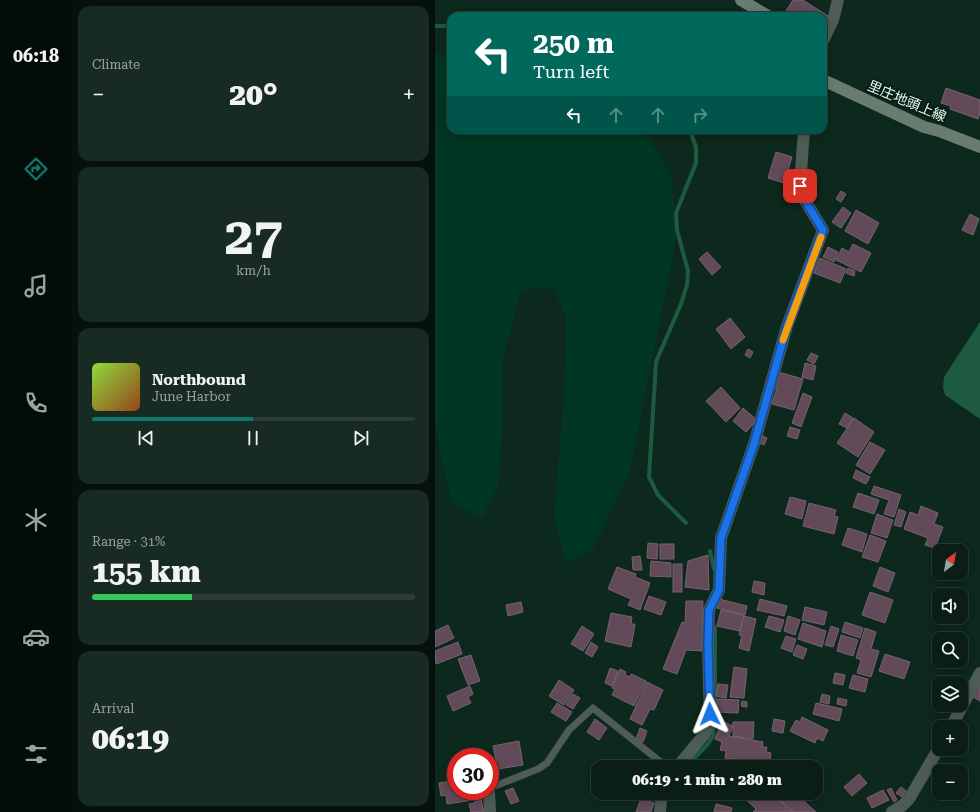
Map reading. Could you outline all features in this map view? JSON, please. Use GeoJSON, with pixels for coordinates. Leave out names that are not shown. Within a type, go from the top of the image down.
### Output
{"type":"FeatureCollection","features":[{"type":"Feature","properties":{"kind":"main road"},"geometry":{"type":"LineString","coordinates":[[741,0],[761,12]]}},
{"type":"Feature","properties":{"kind":"main road","name":"里庄地頭上線"},"geometry":{"type":"LineString","coordinates":[[827,82],[924,127],[939,131],[980,147]]}},
{"type":"Feature","properties":{"kind":"street"},"geometry":{"type":"LineString","coordinates":[[827,33],[833,20],[837,0]]}},
{"type":"Feature","properties":{"kind":"street"},"geometry":{"type":"LineString","coordinates":[[683,760],[705,736],[710,723],[708,645],[709,610],[719,590],[721,538],[754,444],[787,326],[823,230],[804,199],[800,186],[804,134]]}},
{"type":"Feature","properties":{"kind":"street"},"geometry":{"type":"LineString","coordinates":[[955,720],[980,673]]}},
{"type":"Feature","properties":{"kind":"street"},"geometry":{"type":"LineString","coordinates":[[892,812],[902,806],[909,799],[934,756]]}},
{"type":"Feature","properties":{"kind":"street"},"geometry":{"type":"LineString","coordinates":[[489,812],[490,800]]}},
{"type":"Feature","properties":{"kind":"street"},"geometry":{"type":"LineString","coordinates":[[660,812],[661,800]]}},
{"type":"Feature","properties":{"kind":"lane"},"geometry":{"type":"LineString","coordinates":[[499,786],[538,769],[547,763],[569,730],[593,708],[658,760]]}},
{"type":"Feature","properties":{"kind":"shaded area"},"geometry":{"type":"Polygon","coordinates":[[[435,53],[447,55],[447,134],[646,134],[672,176],[676,240],[629,475],[592,551],[566,564],[554,515],[564,398],[566,318],[554,289],[522,289],[502,361],[503,411],[499,483],[482,518],[451,502],[435,426],[435,53]]]}},
{"type":"Feature","properties":{"kind":"shaded area"},"geometry":{"type":"Polygon","coordinates":[[[980,322],[980,419],[945,395],[943,388],[944,377],[980,322]]]}},
{"type":"Feature","properties":{"kind":"building"},"geometry":{"type":"Polygon","coordinates":[[[793,0],[803,0],[822,12],[785,12],[793,0]]]}},
{"type":"Feature","properties":{"kind":"building"},"geometry":{"type":"Polygon","coordinates":[[[946,88],[980,100],[980,113],[978,119],[950,109],[951,106],[941,103],[946,88]]]}},
{"type":"Feature","properties":{"kind":"building"},"geometry":{"type":"Polygon","coordinates":[[[776,152],[792,157],[784,183],[768,178],[776,152]]]}},
{"type":"Feature","properties":{"kind":"building"},"geometry":{"type":"Polygon","coordinates":[[[841,191],[846,194],[841,202],[836,199],[841,191]]]}},
{"type":"Feature","properties":{"kind":"building"},"geometry":{"type":"Polygon","coordinates":[[[843,207],[851,213],[841,228],[832,222],[843,207]]]}},
{"type":"Feature","properties":{"kind":"building"},"geometry":{"type":"Polygon","coordinates":[[[856,210],[879,223],[868,244],[845,231],[856,210]]]}},
{"type":"Feature","properties":{"kind":"building"},"geometry":{"type":"Polygon","coordinates":[[[970,214],[979,219],[973,235],[962,230],[970,214]]]}},
{"type":"Feature","properties":{"kind":"building"},"geometry":{"type":"Polygon","coordinates":[[[853,244],[871,253],[861,272],[836,260],[842,248],[849,252],[853,244]]]}},
{"type":"Feature","properties":{"kind":"building"},"geometry":{"type":"Polygon","coordinates":[[[828,247],[838,252],[834,262],[823,257],[828,247]]]}},
{"type":"Feature","properties":{"kind":"building"},"geometry":{"type":"Polygon","coordinates":[[[707,252],[721,267],[712,275],[699,259],[707,252]]]}},
{"type":"Feature","properties":{"kind":"building"},"geometry":{"type":"Polygon","coordinates":[[[820,258],[846,269],[840,283],[814,273],[820,258]]]}},
{"type":"Feature","properties":{"kind":"building"},"geometry":{"type":"Polygon","coordinates":[[[848,268],[855,271],[854,276],[846,273],[848,268]]]}},
{"type":"Feature","properties":{"kind":"building"},"geometry":{"type":"Polygon","coordinates":[[[730,318],[745,337],[731,349],[716,329],[730,318]]]}},
{"type":"Feature","properties":{"kind":"building"},"geometry":{"type":"Polygon","coordinates":[[[748,349],[753,352],[750,358],[745,355],[748,349]]]}},
{"type":"Feature","properties":{"kind":"building"},"geometry":{"type":"Polygon","coordinates":[[[811,353],[818,356],[814,364],[807,360],[811,353]]]}},
{"type":"Feature","properties":{"kind":"building"},"geometry":{"type":"Polygon","coordinates":[[[805,363],[816,366],[813,380],[802,377],[805,363]]]}},
{"type":"Feature","properties":{"kind":"building"},"geometry":{"type":"Polygon","coordinates":[[[778,372],[803,379],[794,410],[772,404],[777,389],[773,388],[778,372]]]}},
{"type":"Feature","properties":{"kind":"building"},"geometry":{"type":"Polygon","coordinates":[[[721,387],[740,408],[726,422],[706,401],[721,387]]]}},
{"type":"Feature","properties":{"kind":"building"},"geometry":{"type":"Polygon","coordinates":[[[803,393],[812,397],[801,427],[792,423],[803,393]]]}},
{"type":"Feature","properties":{"kind":"building"},"geometry":{"type":"Polygon","coordinates":[[[743,408],[757,420],[746,432],[733,421],[743,408]]]}},
{"type":"Feature","properties":{"kind":"building"},"geometry":{"type":"Polygon","coordinates":[[[845,413],[853,418],[847,428],[839,424],[845,413]]]}},
{"type":"Feature","properties":{"kind":"building"},"geometry":{"type":"Polygon","coordinates":[[[854,418],[874,432],[858,457],[837,443],[854,418]]]}},
{"type":"Feature","properties":{"kind":"building"},"geometry":{"type":"Polygon","coordinates":[[[790,427],[800,430],[797,439],[787,436],[790,427]]]}},
{"type":"Feature","properties":{"kind":"building"},"geometry":{"type":"Polygon","coordinates":[[[763,436],[767,438],[764,445],[759,443],[763,436]]]}},
{"type":"Feature","properties":{"kind":"building"},"geometry":{"type":"Polygon","coordinates":[[[870,442],[885,450],[870,474],[856,465],[870,442]]]}},
{"type":"Feature","properties":{"kind":"building"},"geometry":{"type":"Polygon","coordinates":[[[856,470],[870,477],[866,484],[853,478],[856,470]]]}},
{"type":"Feature","properties":{"kind":"building"},"geometry":{"type":"Polygon","coordinates":[[[874,486],[901,495],[894,517],[884,514],[889,500],[871,494],[874,486]]]}},
{"type":"Feature","properties":{"kind":"building"},"geometry":{"type":"Polygon","coordinates":[[[858,493],[879,500],[874,514],[853,507],[858,493]]]}},
{"type":"Feature","properties":{"kind":"building"},"geometry":{"type":"Polygon","coordinates":[[[790,497],[806,501],[802,519],[785,514],[790,497]]]}},
{"type":"Feature","properties":{"kind":"building"},"geometry":{"type":"Polygon","coordinates":[[[809,503],[836,510],[834,516],[838,517],[834,534],[803,526],[809,503]]]}},
{"type":"Feature","properties":{"kind":"building"},"geometry":{"type":"Polygon","coordinates":[[[921,506],[938,513],[934,524],[943,527],[937,544],[932,544],[932,547],[925,545],[928,538],[904,529],[910,512],[918,515],[921,506]]]}},
{"type":"Feature","properties":{"kind":"building"},"geometry":{"type":"Polygon","coordinates":[[[899,509],[906,512],[901,527],[894,525],[899,509]]]}},
{"type":"Feature","properties":{"kind":"building"},"geometry":{"type":"Polygon","coordinates":[[[877,514],[893,520],[887,538],[871,533],[877,514]]]}},
{"type":"Feature","properties":{"kind":"building"},"geometry":{"type":"Polygon","coordinates":[[[848,528],[867,534],[862,552],[842,545],[848,528]]]}},
{"type":"Feature","properties":{"kind":"building"},"geometry":{"type":"Polygon","coordinates":[[[870,535],[886,541],[878,562],[862,557],[870,535]]]}},
{"type":"Feature","properties":{"kind":"building"},"geometry":{"type":"Polygon","coordinates":[[[648,543],[658,544],[657,559],[647,558],[648,543]]]}},
{"type":"Feature","properties":{"kind":"building"},"geometry":{"type":"Polygon","coordinates":[[[660,544],[674,544],[674,559],[660,559],[660,544]]]}},
{"type":"Feature","properties":{"kind":"building"},"geometry":{"type":"Polygon","coordinates":[[[708,555],[709,590],[685,587],[688,561],[708,555]]]}},
{"type":"Feature","properties":{"kind":"building"},"geometry":{"type":"Polygon","coordinates":[[[640,556],[642,570],[633,570],[632,557],[640,556]]]}},
{"type":"Feature","properties":{"kind":"building"},"geometry":{"type":"Polygon","coordinates":[[[651,561],[671,563],[671,577],[650,576],[651,561]]]}},
{"type":"Feature","properties":{"kind":"building"},"geometry":{"type":"Polygon","coordinates":[[[673,564],[682,564],[682,592],[673,592],[673,564]]]}},
{"type":"Feature","properties":{"kind":"building"},"geometry":{"type":"Polygon","coordinates":[[[617,567],[636,574],[635,577],[650,583],[640,610],[628,605],[631,599],[608,589],[617,567]]]}},
{"type":"Feature","properties":{"kind":"building"},"geometry":{"type":"Polygon","coordinates":[[[880,567],[895,573],[888,592],[873,586],[880,567]]]}},
{"type":"Feature","properties":{"kind":"building"},"geometry":{"type":"Polygon","coordinates":[[[754,581],[765,583],[764,595],[752,592],[754,581]]]}},
{"type":"Feature","properties":{"kind":"building"},"geometry":{"type":"Polygon","coordinates":[[[870,592],[893,600],[885,623],[862,615],[870,592]]]}},
{"type":"Feature","properties":{"kind":"building"},"geometry":{"type":"Polygon","coordinates":[[[649,596],[666,602],[661,615],[644,609],[649,596]]]}},
{"type":"Feature","properties":{"kind":"building"},"geometry":{"type":"Polygon","coordinates":[[[719,599],[747,606],[745,615],[717,608],[719,599]]]}},
{"type":"Feature","properties":{"kind":"building"},"geometry":{"type":"Polygon","coordinates":[[[760,599],[787,606],[784,616],[757,610],[760,599]]]}},
{"type":"Feature","properties":{"kind":"building"},"geometry":{"type":"Polygon","coordinates":[[[686,601],[703,601],[702,651],[686,650],[677,674],[663,669],[682,622],[685,623],[686,601]]]}},
{"type":"Feature","properties":{"kind":"building"},"geometry":{"type":"Polygon","coordinates":[[[521,602],[523,612],[508,616],[506,605],[521,602]]]}},
{"type":"Feature","properties":{"kind":"building"},"geometry":{"type":"Polygon","coordinates":[[[805,607],[827,612],[824,625],[802,620],[805,607]]]}},
{"type":"Feature","properties":{"kind":"building"},"geometry":{"type":"Polygon","coordinates":[[[721,610],[744,615],[740,631],[717,626],[721,610]]]}},
{"type":"Feature","properties":{"kind":"building"},"geometry":{"type":"Polygon","coordinates":[[[611,613],[632,617],[631,624],[635,624],[631,647],[605,641],[611,613]]]}},
{"type":"Feature","properties":{"kind":"building"},"geometry":{"type":"Polygon","coordinates":[[[744,616],[756,619],[749,651],[739,648],[742,635],[739,635],[744,616]]]}},
{"type":"Feature","properties":{"kind":"building"},"geometry":{"type":"Polygon","coordinates":[[[769,616],[784,620],[780,632],[765,627],[769,616]]]}},
{"type":"Feature","properties":{"kind":"building"},"geometry":{"type":"Polygon","coordinates":[[[788,616],[800,620],[795,635],[784,631],[788,616]]]}},
{"type":"Feature","properties":{"kind":"building"},"geometry":{"type":"Polygon","coordinates":[[[845,622],[863,628],[860,638],[842,632],[845,622]]]}},
{"type":"Feature","properties":{"kind":"building"},"geometry":{"type":"Polygon","coordinates":[[[803,623],[826,631],[822,647],[798,639],[803,623]]]}},
{"type":"Feature","properties":{"kind":"building"},"geometry":{"type":"Polygon","coordinates":[[[448,625],[454,638],[435,647],[435,631],[448,625]]]}},
{"type":"Feature","properties":{"kind":"building"},"geometry":{"type":"Polygon","coordinates":[[[582,626],[594,634],[583,651],[571,644],[582,626]]]}},
{"type":"Feature","properties":{"kind":"building"},"geometry":{"type":"Polygon","coordinates":[[[831,626],[839,629],[833,647],[825,645],[831,626]]]}},
{"type":"Feature","properties":{"kind":"building"},"geometry":{"type":"Polygon","coordinates":[[[865,628],[876,632],[871,649],[879,651],[871,677],[857,673],[861,660],[856,658],[865,628]]]}},
{"type":"Feature","properties":{"kind":"building"},"geometry":{"type":"Polygon","coordinates":[[[841,635],[858,640],[853,656],[837,651],[841,635]]]}},
{"type":"Feature","properties":{"kind":"building"},"geometry":{"type":"Polygon","coordinates":[[[786,636],[796,639],[792,652],[781,648],[786,636]]]}},
{"type":"Feature","properties":{"kind":"building"},"geometry":{"type":"Polygon","coordinates":[[[458,642],[462,654],[436,664],[435,651],[458,642]]]}},
{"type":"Feature","properties":{"kind":"building"},"geometry":{"type":"Polygon","coordinates":[[[591,642],[598,647],[592,657],[585,653],[591,642]]]}},
{"type":"Feature","properties":{"kind":"building"},"geometry":{"type":"Polygon","coordinates":[[[797,645],[807,649],[803,659],[793,655],[797,645]]]}},
{"type":"Feature","properties":{"kind":"building"},"geometry":{"type":"Polygon","coordinates":[[[885,654],[910,662],[904,679],[879,671],[885,654]]]}},
{"type":"Feature","properties":{"kind":"building"},"geometry":{"type":"Polygon","coordinates":[[[471,655],[480,681],[468,685],[458,659],[471,655]]]}},
{"type":"Feature","properties":{"kind":"building"},"geometry":{"type":"Polygon","coordinates":[[[734,667],[747,669],[744,698],[730,697],[734,667]]]}},
{"type":"Feature","properties":{"kind":"building"},"geometry":{"type":"Polygon","coordinates":[[[610,668],[618,671],[612,686],[605,683],[610,668]]]}},
{"type":"Feature","properties":{"kind":"building"},"geometry":{"type":"Polygon","coordinates":[[[620,669],[626,672],[625,675],[630,677],[631,674],[646,681],[634,706],[612,695],[615,689],[612,688],[620,669]]]}},
{"type":"Feature","properties":{"kind":"building"},"geometry":{"type":"Polygon","coordinates":[[[835,673],[845,675],[843,685],[833,683],[835,673]]]}},
{"type":"Feature","properties":{"kind":"building"},"geometry":{"type":"Polygon","coordinates":[[[853,675],[868,679],[865,692],[849,688],[853,675]]]}},
{"type":"Feature","properties":{"kind":"building"},"geometry":{"type":"Polygon","coordinates":[[[559,680],[574,690],[564,705],[549,696],[559,680]]]}},
{"type":"Feature","properties":{"kind":"building"},"geometry":{"type":"Polygon","coordinates":[[[647,682],[663,690],[654,710],[650,709],[642,725],[630,719],[647,682]]]}},
{"type":"Feature","properties":{"kind":"building"},"geometry":{"type":"Polygon","coordinates":[[[980,682],[980,701],[973,697],[980,682]]]}},
{"type":"Feature","properties":{"kind":"building"},"geometry":{"type":"Polygon","coordinates":[[[718,684],[728,685],[726,698],[716,696],[718,684]]]}},
{"type":"Feature","properties":{"kind":"building"},"geometry":{"type":"Polygon","coordinates":[[[470,686],[473,694],[468,697],[471,703],[453,711],[447,696],[470,686]]]}},
{"type":"Feature","properties":{"kind":"building"},"geometry":{"type":"Polygon","coordinates":[[[573,694],[580,698],[573,709],[566,705],[573,694]]]}},
{"type":"Feature","properties":{"kind":"building"},"geometry":{"type":"Polygon","coordinates":[[[822,694],[830,696],[829,704],[820,702],[822,694]]]}},
{"type":"Feature","properties":{"kind":"building"},"geometry":{"type":"Polygon","coordinates":[[[838,698],[847,700],[846,706],[837,704],[838,698]]]}},
{"type":"Feature","properties":{"kind":"building"},"geometry":{"type":"Polygon","coordinates":[[[717,699],[739,700],[738,713],[717,712],[717,699]]]}},
{"type":"Feature","properties":{"kind":"building"},"geometry":{"type":"Polygon","coordinates":[[[742,701],[747,702],[747,707],[741,706],[742,701]]]}},
{"type":"Feature","properties":{"kind":"building"},"geometry":{"type":"Polygon","coordinates":[[[557,703],[572,712],[566,721],[551,712],[557,703]]]}},
{"type":"Feature","properties":{"kind":"building"},"geometry":{"type":"Polygon","coordinates":[[[816,703],[842,709],[839,721],[813,714],[816,703]]]}},
{"type":"Feature","properties":{"kind":"building"},"geometry":{"type":"Polygon","coordinates":[[[802,717],[828,730],[823,741],[817,738],[815,743],[790,731],[796,720],[800,722],[802,717]]]}},
{"type":"Feature","properties":{"kind":"building"},"geometry":{"type":"Polygon","coordinates":[[[595,719],[607,728],[599,740],[587,732],[595,719]]]}},
{"type":"Feature","properties":{"kind":"building"},"geometry":{"type":"Polygon","coordinates":[[[774,719],[785,721],[783,733],[772,731],[774,719]]]}},
{"type":"Feature","properties":{"kind":"building"},"geometry":{"type":"Polygon","coordinates":[[[722,721],[733,726],[729,736],[763,742],[762,747],[767,747],[766,752],[771,753],[770,760],[741,760],[725,758],[726,751],[720,750],[722,742],[715,739],[722,721]]]}},
{"type":"Feature","properties":{"kind":"building"},"geometry":{"type":"Polygon","coordinates":[[[733,722],[754,722],[753,739],[733,736],[733,722]]]}},
{"type":"Feature","properties":{"kind":"building"},"geometry":{"type":"Polygon","coordinates":[[[640,728],[647,731],[643,742],[636,739],[640,728]]]}},
{"type":"Feature","properties":{"kind":"building"},"geometry":{"type":"Polygon","coordinates":[[[519,741],[523,765],[499,769],[499,748],[493,748],[493,746],[519,741]]]}},
{"type":"Feature","properties":{"kind":"building"},"geometry":{"type":"Polygon","coordinates":[[[859,774],[867,783],[852,796],[844,787],[859,774]]]}},
{"type":"Feature","properties":{"kind":"building"},"geometry":{"type":"Polygon","coordinates":[[[447,782],[447,800],[473,800],[447,804],[446,795],[441,796],[439,783],[447,782]]]}},
{"type":"Feature","properties":{"kind":"building"},"geometry":{"type":"Polygon","coordinates":[[[901,787],[906,791],[902,797],[896,793],[901,787]]]}},
{"type":"Feature","properties":{"kind":"building"},"geometry":{"type":"Polygon","coordinates":[[[513,788],[519,801],[511,804],[505,791],[513,788]]]}},
{"type":"Feature","properties":{"kind":"building"},"geometry":{"type":"Polygon","coordinates":[[[891,788],[897,800],[894,802],[887,790],[891,788]]]}},
{"type":"Feature","properties":{"kind":"building"},"geometry":{"type":"Polygon","coordinates":[[[883,790],[889,800],[872,808],[867,798],[883,790]]]}},
{"type":"Feature","properties":{"kind":"building"},"geometry":{"type":"Polygon","coordinates":[[[475,800],[481,800],[484,812],[471,812],[469,804],[475,803],[475,800]]]}},
{"type":"Feature","properties":{"kind":"building"},"geometry":{"type":"Polygon","coordinates":[[[641,800],[654,803],[651,812],[636,812],[641,800]]]}},
{"type":"Feature","properties":{"kind":"building"},"geometry":{"type":"Polygon","coordinates":[[[746,800],[779,800],[792,812],[753,812],[756,809],[746,800]]]}},
{"type":"Feature","properties":{"kind":"building"},"geometry":{"type":"Polygon","coordinates":[[[780,800],[803,800],[816,812],[793,812],[780,800]]]}},
{"type":"Feature","properties":{"kind":"building"},"geometry":{"type":"Polygon","coordinates":[[[716,804],[732,808],[731,812],[714,812],[716,804]]]}},
{"type":"Feature","properties":{"kind":"waterway"},"geometry":{"type":"LineString","coordinates":[[435,26],[447,26]]}},
{"type":"Feature","properties":{"kind":"waterway"},"geometry":{"type":"LineString","coordinates":[[686,523],[658,495],[649,477],[656,362],[681,304],[687,285],[688,271],[677,230],[676,213],[696,163],[696,147],[691,134]]}},
{"type":"Feature","properties":{"kind":"waterway"},"geometry":{"type":"LineString","coordinates":[[710,551],[714,569]]}},
{"type":"Feature","properties":{"kind":"waterway"},"geometry":{"type":"LineString","coordinates":[[715,627],[715,709]]}},
{"type":"Feature","properties":{"kind":"waterway"},"geometry":{"type":"LineString","coordinates":[[693,760],[708,744],[713,736],[714,725]]}},
{"type":"Feature","properties":{"kind":"slow traffic"},"geometry":{"type":"LineString","coordinates":[[783,340],[821,237]]}},
{"type":"Feature","properties":{"kind":"route"},"geometry":{"type":"LineString","coordinates":[[710,714],[708,645],[709,610],[719,590],[721,538],[754,444],[787,326],[823,230],[804,199],[800,186]]}}]}
